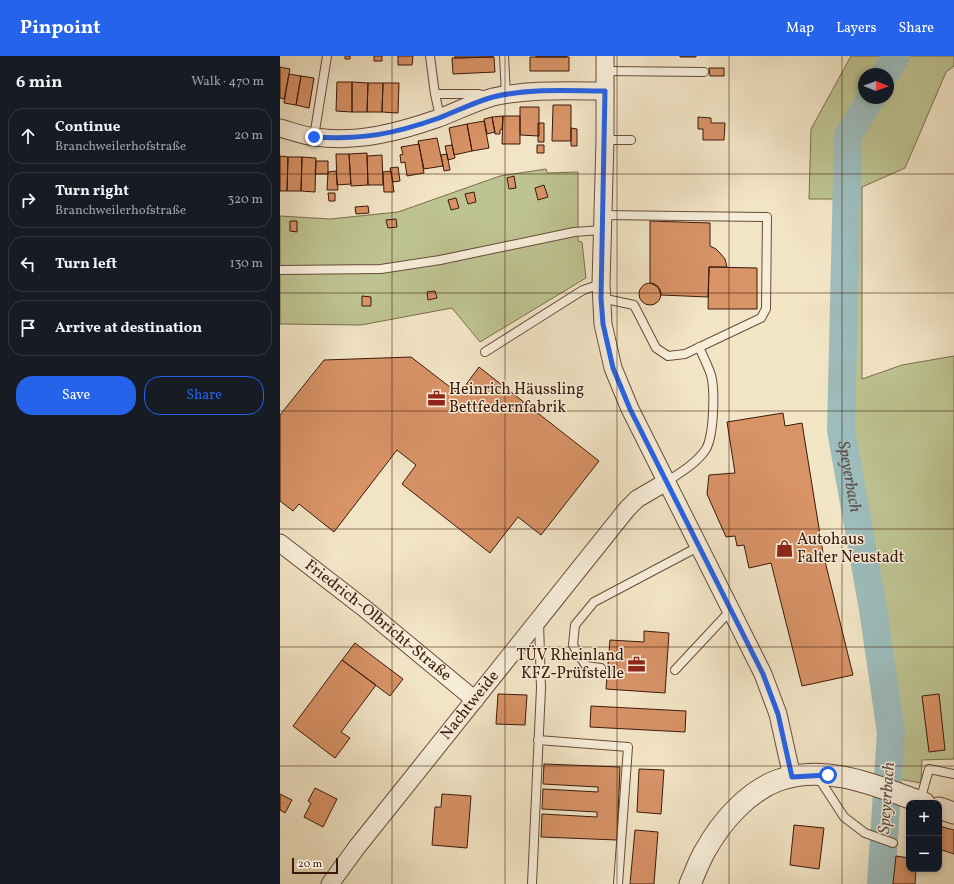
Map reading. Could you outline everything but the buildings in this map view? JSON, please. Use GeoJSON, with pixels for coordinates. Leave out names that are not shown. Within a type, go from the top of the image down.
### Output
{"type":"FeatureCollection","features":[{"type":"Feature","properties":{"kind":"street"},"geometry":{"type":"LineString","coordinates":[[605,64],[605,140],[601,291],[603,324],[613,368],[630,409],[763,674],[778,714],[792,777]]}},
{"type":"Feature","properties":{"kind":"street"},"geometry":{"type":"LineString","coordinates":[[280,128],[314,137],[337,139],[379,135],[408,128],[499,96],[543,92],[605,91]]}},
{"type":"Feature","properties":{"kind":"street","name":"Nachtweide"},"geometry":{"type":"LineString","coordinates":[[330,884],[357,847],[627,509],[637,499],[666,482]]}},
{"type":"Feature","properties":{"kind":"street","name":"Friedrich-Olbricht-Straße"},"geometry":{"type":"LineString","coordinates":[[280,543],[364,608],[475,700]]}},
{"type":"Feature","properties":{"kind":"street"},"geometry":{"type":"LineString","coordinates":[[690,884],[705,851],[717,832],[733,813],[749,798],[779,780],[792,777],[816,775],[842,777],[873,785],[914,800]]}},
{"type":"Feature","properties":{"kind":"street"},"geometry":{"type":"LineString","coordinates":[[942,809],[954,813]]}},
{"type":"Feature","properties":{"kind":"lane"},"geometry":{"type":"LineString","coordinates":[[314,137],[326,56]]}},
{"type":"Feature","properties":{"kind":"lane"},"geometry":{"type":"LineString","coordinates":[[430,56],[435,94],[440,117]]}},
{"type":"Feature","properties":{"kind":"lane"},"geometry":{"type":"LineString","coordinates":[[435,94],[479,94],[499,96],[504,56]]}},
{"type":"Feature","properties":{"kind":"lane"},"geometry":{"type":"LineString","coordinates":[[605,64],[704,72]]}},
{"type":"Feature","properties":{"kind":"lane"},"geometry":{"type":"LineString","coordinates":[[605,140],[631,140]]}},
{"type":"Feature","properties":{"kind":"lane"},"geometry":{"type":"LineString","coordinates":[[280,270],[381,269],[440,260],[574,232],[602,222],[767,217],[766,309],[762,318],[685,354],[668,356],[656,348],[634,305],[601,291],[583,290],[485,352]]}},
{"type":"Feature","properties":{"kind":"lane"},"geometry":{"type":"LineString","coordinates":[[666,482],[696,461],[707,448],[711,430],[714,396],[711,376],[699,347]]}},
{"type":"Feature","properties":{"kind":"lane"},"geometry":{"type":"LineString","coordinates":[[601,668],[586,666],[573,645],[575,625],[594,602],[698,547]]}},
{"type":"Feature","properties":{"kind":"lane"},"geometry":{"type":"LineString","coordinates":[[675,670],[731,610]]}},
{"type":"Feature","properties":{"kind":"lane"},"geometry":{"type":"LineString","coordinates":[[532,884],[541,688],[539,621]]}},
{"type":"Feature","properties":{"kind":"lane"},"geometry":{"type":"LineString","coordinates":[[538,740],[628,747],[618,884]]}},
{"type":"Feature","properties":{"kind":"lane"},"geometry":{"type":"LineString","coordinates":[[917,800],[929,769],[954,774]]}},
{"type":"Feature","properties":{"kind":"lane"},"geometry":{"type":"LineString","coordinates":[[816,775],[844,817],[864,833],[893,843]]}},
{"type":"Feature","properties":{"kind":"green space"},"geometry":{"type":"Polygon","coordinates":[[[851,56],[954,56],[954,66],[946,72],[905,168],[862,187],[862,379],[902,365],[954,356],[954,759],[922,760],[921,783],[899,779],[879,769],[882,734],[834,424],[835,199],[809,199],[811,129],[851,56]]]}},
{"type":"Feature","properties":{"kind":"green space"},"geometry":{"type":"Polygon","coordinates":[[[546,169],[547,173],[578,172],[578,241],[582,242],[586,278],[480,342],[452,308],[361,325],[280,324],[280,216],[330,219],[398,212],[500,176],[546,169]]]}},
{"type":"Feature","properties":{"kind":"waterway","name":"Speyerbach"},"geometry":{"type":"LineString","coordinates":[[889,68],[896,56]]}},
{"type":"Feature","properties":{"kind":"waterway","name":"Speyerbach"},"geometry":{"type":"LineString","coordinates":[[867,104],[848,136],[841,430],[873,609],[891,733],[881,884]]}},
{"type":"Feature","properties":{"kind":"place","name":"Heinrich Häussling Bettfedernfabrik"},"geometry":{"type":"Point","coordinates":[436,399]}},
{"type":"Feature","properties":{"kind":"place","name":"Autohaus Falter Neustadt"},"geometry":{"type":"Point","coordinates":[784,549]}},
{"type":"Feature","properties":{"kind":"place","name":"TÜV Rheinland KFZ-Prüfstelle"},"geometry":{"type":"Point","coordinates":[637,665]}},
{"type":"Feature","properties":{"kind":"route"},"geometry":{"type":"LineString","coordinates":[[314,137],[337,139],[385,134],[408,128],[491,98],[506,95],[543,92],[605,91],[601,298],[603,324],[613,368],[630,409],[763,674],[778,714],[792,777],[803,775],[828,775]]}}]}
